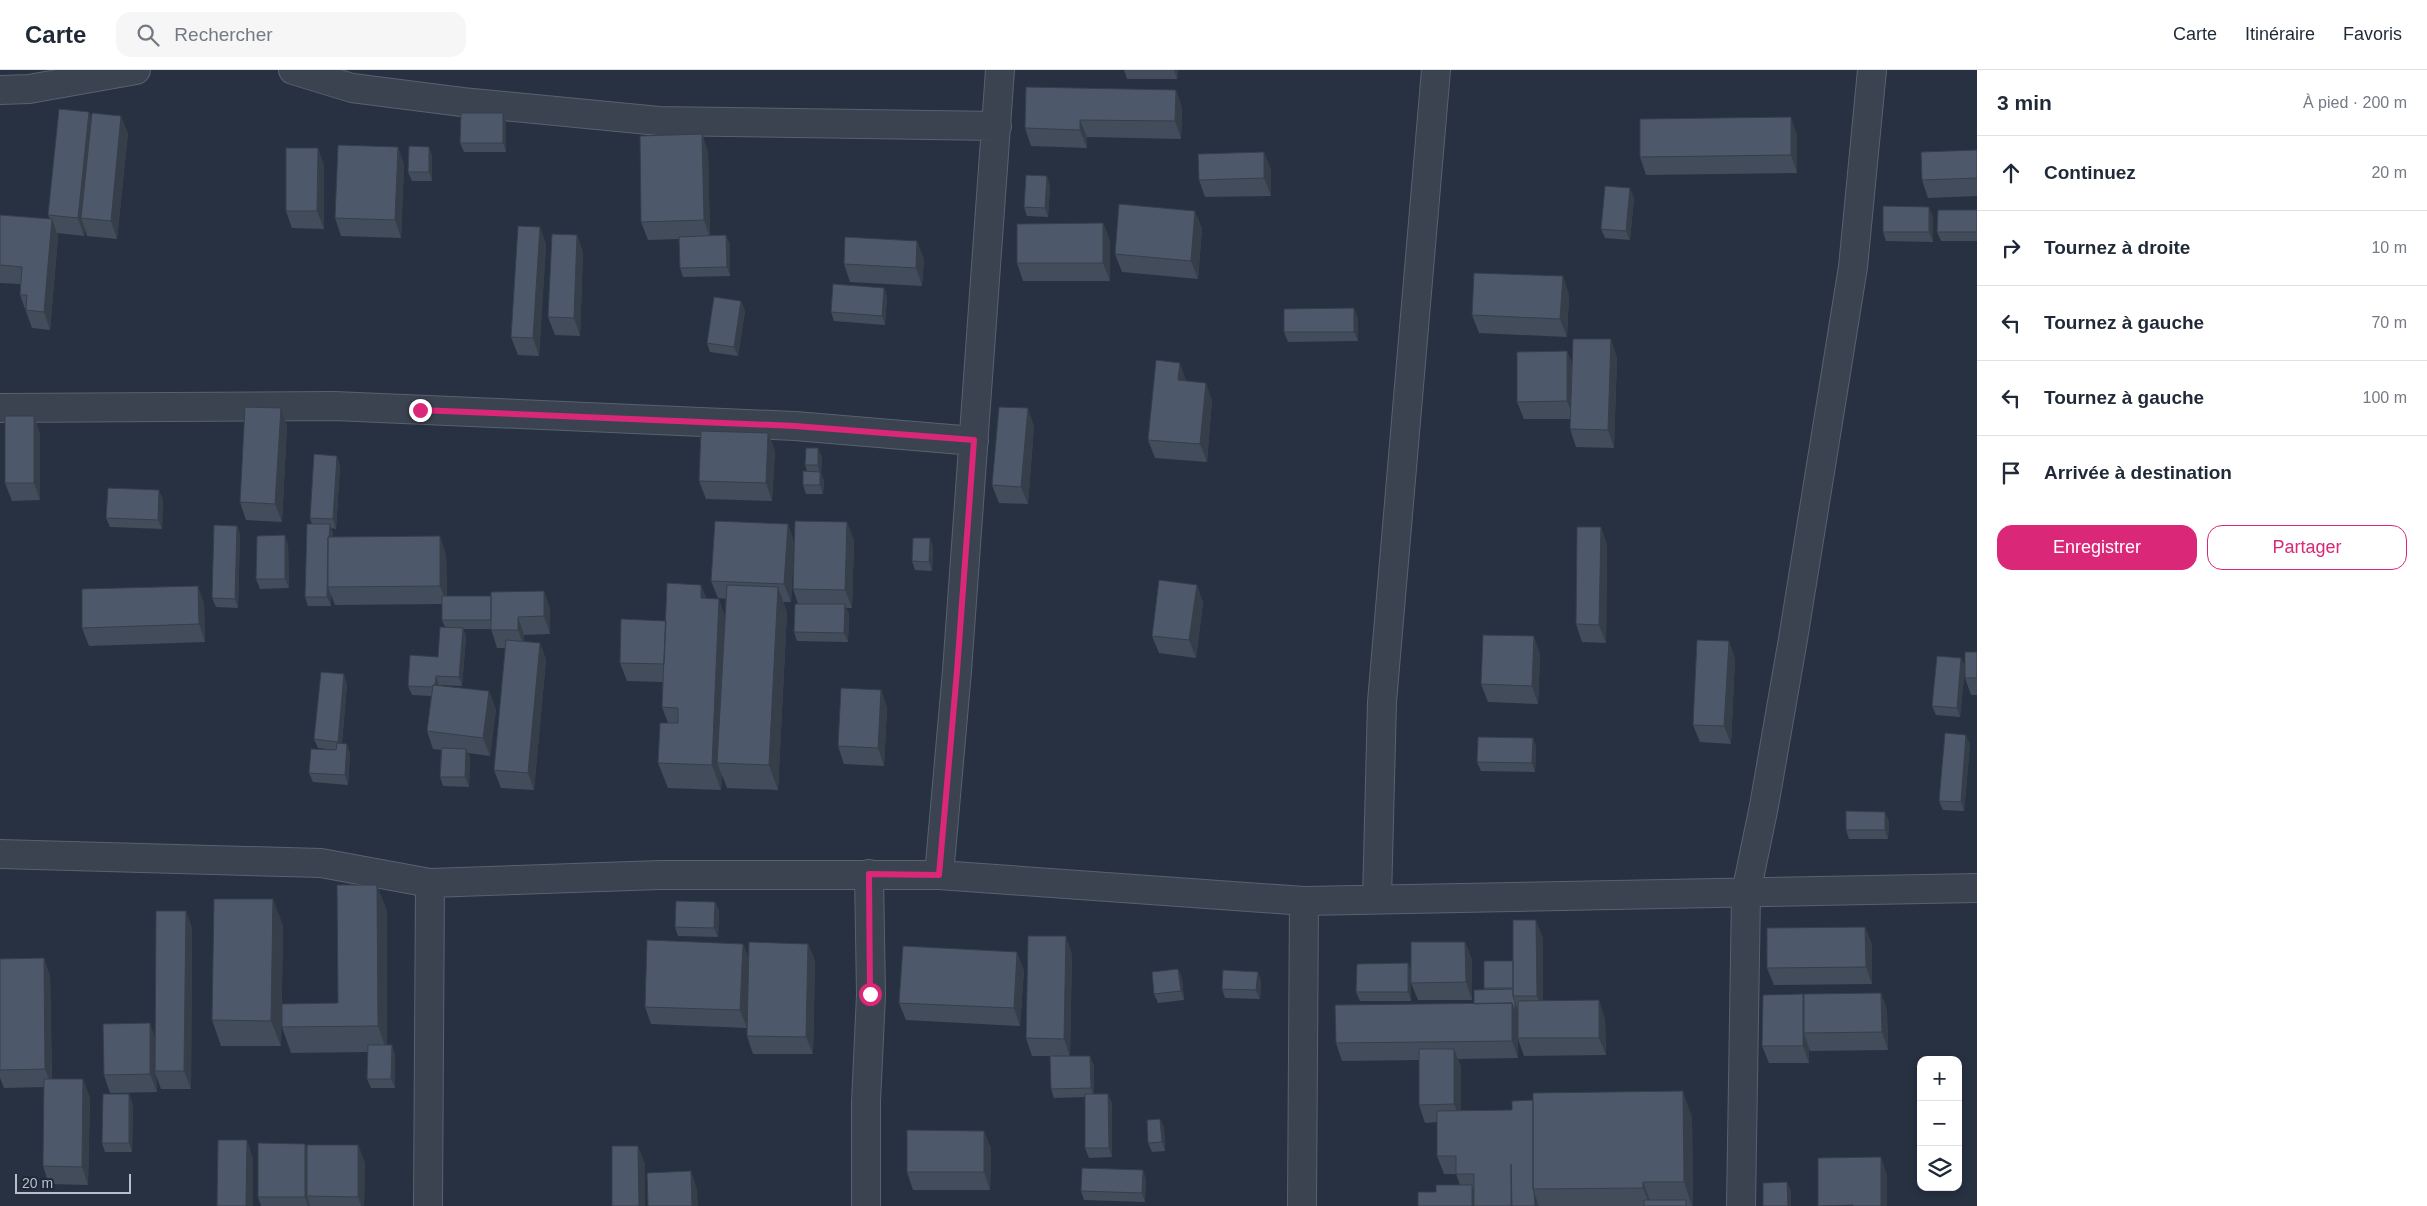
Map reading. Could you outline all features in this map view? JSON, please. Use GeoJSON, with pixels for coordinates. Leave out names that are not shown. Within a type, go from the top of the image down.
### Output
{"type":"FeatureCollection","features":[{"type":"Feature","properties":{"kind":"street"},"geometry":{"type":"LineString","coordinates":[[0,90],[29,89],[136,70]]}},
{"type":"Feature","properties":{"kind":"street"},"geometry":{"type":"LineString","coordinates":[[293,70],[352,88],[462,102],[659,121],[996,126]]}},
{"type":"Feature","properties":{"kind":"street"},"geometry":{"type":"LineString","coordinates":[[939,875],[957,671],[1000,70]]}},
{"type":"Feature","properties":{"kind":"street"},"geometry":{"type":"LineString","coordinates":[[1377,899],[1382,702],[1436,70]]}},
{"type":"Feature","properties":{"kind":"street"},"geometry":{"type":"LineString","coordinates":[[1741,1206],[1746,893],[1764,806],[1793,639],[1851,277],[1872,70]]}},
{"type":"Feature","properties":{"kind":"street"},"geometry":{"type":"LineString","coordinates":[[0,408],[334,406],[795,426],[974,440]]}},
{"type":"Feature","properties":{"kind":"street"},"geometry":{"type":"LineString","coordinates":[[0,854],[321,863],[430,883],[660,875],[939,875],[1304,901],[1977,888]]}},
{"type":"Feature","properties":{"kind":"street"},"geometry":{"type":"LineString","coordinates":[[866,1206],[866,1102],[870,994],[869,874]]}},
{"type":"Feature","properties":{"kind":"street"},"geometry":{"type":"LineString","coordinates":[[428,1206],[430,883]]}},
{"type":"Feature","properties":{"kind":"street"},"geometry":{"type":"LineString","coordinates":[[1302,1206],[1304,901]]}},
{"type":"Feature","properties":{"kind":"building"},"geometry":{"type":"Polygon","coordinates":[[[1026,87],[1176,90],[1175,121],[1080,120],[1080,130],[1025,128],[1026,87]]]}},
{"type":"Feature","properties":{"kind":"building"},"geometry":{"type":"Polygon","coordinates":[[[59,109],[89,112],[78,218],[48,215],[59,109]]]}},
{"type":"Feature","properties":{"kind":"building"},"geometry":{"type":"Polygon","coordinates":[[[92,113],[121,116],[111,221],[81,218],[92,113]]]}},
{"type":"Feature","properties":{"kind":"building"},"geometry":{"type":"Polygon","coordinates":[[[461,113],[503,113],[503,143],[460,143],[461,113]]]}},
{"type":"Feature","properties":{"kind":"building"},"geometry":{"type":"Polygon","coordinates":[[[1791,117],[1791,155],[1640,157],[1640,119],[1791,117]]]}},
{"type":"Feature","properties":{"kind":"building"},"geometry":{"type":"Polygon","coordinates":[[[702,134],[704,220],[641,222],[640,136],[702,134]]]}},
{"type":"Feature","properties":{"kind":"building"},"geometry":{"type":"Polygon","coordinates":[[[338,145],[398,147],[395,220],[335,218],[338,145]]]}},
{"type":"Feature","properties":{"kind":"building"},"geometry":{"type":"Polygon","coordinates":[[[409,146],[429,147],[429,172],[408,172],[409,146]]]}},
{"type":"Feature","properties":{"kind":"building"},"geometry":{"type":"Polygon","coordinates":[[[286,148],[318,148],[317,211],[286,211],[286,148]]]}},
{"type":"Feature","properties":{"kind":"building"},"geometry":{"type":"Polygon","coordinates":[[[1977,150],[1977,178],[1922,180],[1921,152],[1977,150]]]}},
{"type":"Feature","properties":{"kind":"building"},"geometry":{"type":"Polygon","coordinates":[[[1264,152],[1264,178],[1199,180],[1198,154],[1264,152]]]}},
{"type":"Feature","properties":{"kind":"building"},"geometry":{"type":"Polygon","coordinates":[[[1026,175],[1047,176],[1045,208],[1024,207],[1026,175]]]}},
{"type":"Feature","properties":{"kind":"building"},"geometry":{"type":"Polygon","coordinates":[[[1605,186],[1630,188],[1626,231],[1601,229],[1605,186]]]}},
{"type":"Feature","properties":{"kind":"building"},"geometry":{"type":"Polygon","coordinates":[[[1119,204],[1195,211],[1191,261],[1115,254],[1119,204]]]}},
{"type":"Feature","properties":{"kind":"building"},"geometry":{"type":"Polygon","coordinates":[[[1883,206],[1929,207],[1929,232],[1883,232],[1883,206]]]}},
{"type":"Feature","properties":{"kind":"building"},"geometry":{"type":"Polygon","coordinates":[[[1938,210],[1977,210],[1977,232],[1937,232],[1938,210]]]}},
{"type":"Feature","properties":{"kind":"building"},"geometry":{"type":"Polygon","coordinates":[[[0,215],[52,219],[44,312],[26,310],[27,295],[20,295],[22,267],[0,265],[0,215]]]}},
{"type":"Feature","properties":{"kind":"building"},"geometry":{"type":"Polygon","coordinates":[[[1103,223],[1103,263],[1017,263],[1017,224],[1103,223]]]}},
{"type":"Feature","properties":{"kind":"building"},"geometry":{"type":"Polygon","coordinates":[[[518,226],[540,227],[533,338],[511,337],[518,226]]]}},
{"type":"Feature","properties":{"kind":"building"},"geometry":{"type":"Polygon","coordinates":[[[552,234],[577,235],[574,318],[548,317],[552,234]]]}},
{"type":"Feature","properties":{"kind":"building"},"geometry":{"type":"Polygon","coordinates":[[[726,235],[727,267],[680,268],[679,237],[726,235]]]}},
{"type":"Feature","properties":{"kind":"building"},"geometry":{"type":"Polygon","coordinates":[[[845,237],[917,241],[916,268],[844,264],[845,237]]]}},
{"type":"Feature","properties":{"kind":"building"},"geometry":{"type":"Polygon","coordinates":[[[1474,273],[1563,276],[1560,319],[1472,315],[1474,273]]]}},
{"type":"Feature","properties":{"kind":"building"},"geometry":{"type":"Polygon","coordinates":[[[833,284],[884,288],[882,316],[831,312],[833,284]]]}},
{"type":"Feature","properties":{"kind":"building"},"geometry":{"type":"Polygon","coordinates":[[[714,297],[741,301],[734,347],[707,343],[714,297]]]}},
{"type":"Feature","properties":{"kind":"building"},"geometry":{"type":"Polygon","coordinates":[[[1354,308],[1354,332],[1284,332],[1284,309],[1354,308]]]}},
{"type":"Feature","properties":{"kind":"building"},"geometry":{"type":"Polygon","coordinates":[[[1573,339],[1611,339],[1608,430],[1570,429],[1573,339]]]}},
{"type":"Feature","properties":{"kind":"building"},"geometry":{"type":"Polygon","coordinates":[[[1567,351],[1567,401],[1517,402],[1517,352],[1567,351]]]}},
{"type":"Feature","properties":{"kind":"building"},"geometry":{"type":"Polygon","coordinates":[[[1156,360],[1180,363],[1178,380],[1206,383],[1200,444],[1148,440],[1156,360]]]}},
{"type":"Feature","properties":{"kind":"building"},"geometry":{"type":"Polygon","coordinates":[[[245,407],[281,408],[275,504],[240,502],[245,407]]]}},
{"type":"Feature","properties":{"kind":"building"},"geometry":{"type":"Polygon","coordinates":[[[999,407],[1028,408],[1021,487],[992,485],[999,407]]]}},
{"type":"Feature","properties":{"kind":"building"},"geometry":{"type":"Polygon","coordinates":[[[5,416],[34,416],[34,483],[5,483],[5,416]]]}},
{"type":"Feature","properties":{"kind":"building"},"geometry":{"type":"Polygon","coordinates":[[[701,431],[768,433],[766,483],[699,481],[701,431]]]}},
{"type":"Feature","properties":{"kind":"building"},"geometry":{"type":"Polygon","coordinates":[[[806,448],[818,448],[818,465],[805,465],[806,448]]]}},
{"type":"Feature","properties":{"kind":"building"},"geometry":{"type":"Polygon","coordinates":[[[314,454],[337,456],[333,519],[310,518],[314,454]]]}},
{"type":"Feature","properties":{"kind":"building"},"geometry":{"type":"Polygon","coordinates":[[[803,471],[820,472],[820,485],[803,485],[803,471]]]}},
{"type":"Feature","properties":{"kind":"building"},"geometry":{"type":"Polygon","coordinates":[[[108,488],[159,490],[158,520],[106,518],[108,488]]]}},
{"type":"Feature","properties":{"kind":"building"},"geometry":{"type":"Polygon","coordinates":[[[715,521],[788,524],[784,584],[711,581],[715,521]]]}},
{"type":"Feature","properties":{"kind":"building"},"geometry":{"type":"Polygon","coordinates":[[[795,521],[847,522],[845,590],[793,589],[795,521]]]}},
{"type":"Feature","properties":{"kind":"building"},"geometry":{"type":"Polygon","coordinates":[[[307,524],[330,524],[327,597],[305,597],[307,524]]]}},
{"type":"Feature","properties":{"kind":"building"},"geometry":{"type":"Polygon","coordinates":[[[214,525],[237,526],[235,599],[212,598],[214,525]]]}},
{"type":"Feature","properties":{"kind":"building"},"geometry":{"type":"Polygon","coordinates":[[[1577,527],[1601,527],[1599,625],[1576,624],[1577,527]]]}},
{"type":"Feature","properties":{"kind":"building"},"geometry":{"type":"Polygon","coordinates":[[[285,535],[285,579],[256,579],[257,536],[285,535]]]}},
{"type":"Feature","properties":{"kind":"building"},"geometry":{"type":"Polygon","coordinates":[[[440,536],[440,586],[328,587],[328,537],[440,536]]]}},
{"type":"Feature","properties":{"kind":"building"},"geometry":{"type":"Polygon","coordinates":[[[913,538],[930,538],[929,562],[912,561],[913,538]]]}},
{"type":"Feature","properties":{"kind":"building"},"geometry":{"type":"Polygon","coordinates":[[[1159,580],[1197,585],[1189,640],[1152,636],[1159,580]]]}},
{"type":"Feature","properties":{"kind":"building"},"geometry":{"type":"Polygon","coordinates":[[[667,583],[701,585],[701,598],[719,599],[712,765],[658,763],[660,723],[678,723],[678,708],[662,707],[667,583]]]}},
{"type":"Feature","properties":{"kind":"building"},"geometry":{"type":"Polygon","coordinates":[[[727,585],[778,587],[769,765],[717,763],[727,585]]]}},
{"type":"Feature","properties":{"kind":"building"},"geometry":{"type":"Polygon","coordinates":[[[198,586],[199,624],[82,628],[82,589],[198,586]]]}},
{"type":"Feature","properties":{"kind":"building"},"geometry":{"type":"Polygon","coordinates":[[[544,591],[544,616],[518,617],[518,630],[491,630],[491,592],[544,591]]]}},
{"type":"Feature","properties":{"kind":"building"},"geometry":{"type":"Polygon","coordinates":[[[442,596],[491,596],[491,620],[442,620],[442,596]]]}},
{"type":"Feature","properties":{"kind":"building"},"geometry":{"type":"Polygon","coordinates":[[[795,604],[845,604],[844,633],[794,632],[795,604]]]}},
{"type":"Feature","properties":{"kind":"building"},"geometry":{"type":"Polygon","coordinates":[[[621,619],[666,621],[664,664],[620,663],[621,619]]]}},
{"type":"Feature","properties":{"kind":"building"},"geometry":{"type":"Polygon","coordinates":[[[440,627],[463,628],[459,677],[436,676],[435,685],[432,687],[408,686],[410,655],[438,657],[440,627]]]}},
{"type":"Feature","properties":{"kind":"building"},"geometry":{"type":"Polygon","coordinates":[[[1483,635],[1534,636],[1532,686],[1481,684],[1483,635]]]}},
{"type":"Feature","properties":{"kind":"building"},"geometry":{"type":"Polygon","coordinates":[[[506,640],[540,643],[528,773],[494,770],[506,640]]]}},
{"type":"Feature","properties":{"kind":"building"},"geometry":{"type":"Polygon","coordinates":[[[1697,640],[1729,641],[1724,726],[1693,725],[1697,640]]]}},
{"type":"Feature","properties":{"kind":"building"},"geometry":{"type":"Polygon","coordinates":[[[1965,652],[1977,652],[1977,678],[1965,678],[1965,652]]]}},
{"type":"Feature","properties":{"kind":"building"},"geometry":{"type":"Polygon","coordinates":[[[1937,656],[1961,658],[1957,708],[1932,706],[1937,656]]]}},
{"type":"Feature","properties":{"kind":"building"},"geometry":{"type":"Polygon","coordinates":[[[321,672],[344,674],[338,742],[314,739],[321,672]]]}},
{"type":"Feature","properties":{"kind":"building"},"geometry":{"type":"Polygon","coordinates":[[[433,685],[489,691],[483,738],[427,731],[433,685]]]}},
{"type":"Feature","properties":{"kind":"building"},"geometry":{"type":"Polygon","coordinates":[[[841,688],[881,690],[878,748],[838,746],[841,688]]]}},
{"type":"Feature","properties":{"kind":"building"},"geometry":{"type":"Polygon","coordinates":[[[1945,733],[1966,735],[1961,802],[1939,801],[1945,733]]]}},
{"type":"Feature","properties":{"kind":"building"},"geometry":{"type":"Polygon","coordinates":[[[1478,737],[1533,738],[1532,763],[1477,762],[1478,737]]]}},
{"type":"Feature","properties":{"kind":"building"},"geometry":{"type":"Polygon","coordinates":[[[337,743],[347,744],[345,775],[309,773],[311,749],[336,750],[337,743]]]}},
{"type":"Feature","properties":{"kind":"building"},"geometry":{"type":"Polygon","coordinates":[[[442,748],[466,749],[465,777],[440,777],[442,748]]]}},
{"type":"Feature","properties":{"kind":"building"},"geometry":{"type":"Polygon","coordinates":[[[1846,811],[1885,812],[1885,830],[1846,830],[1846,811]]]}},
{"type":"Feature","properties":{"kind":"building"},"geometry":{"type":"Polygon","coordinates":[[[337,885],[377,885],[378,1026],[282,1027],[282,1004],[338,1003],[337,885]]]}},
{"type":"Feature","properties":{"kind":"building"},"geometry":{"type":"Polygon","coordinates":[[[214,899],[273,899],[271,1021],[212,1020],[214,899]]]}},
{"type":"Feature","properties":{"kind":"building"},"geometry":{"type":"Polygon","coordinates":[[[676,901],[715,902],[714,928],[675,927],[676,901]]]}},
{"type":"Feature","properties":{"kind":"building"},"geometry":{"type":"Polygon","coordinates":[[[156,911],[186,911],[184,1071],[155,1071],[156,911]]]}},
{"type":"Feature","properties":{"kind":"building"},"geometry":{"type":"Polygon","coordinates":[[[1513,920],[1536,920],[1537,996],[1513,996],[1513,920]]]}},
{"type":"Feature","properties":{"kind":"building"},"geometry":{"type":"Polygon","coordinates":[[[1865,927],[1866,967],[1767,968],[1767,928],[1865,927]]]}},
{"type":"Feature","properties":{"kind":"building"},"geometry":{"type":"Polygon","coordinates":[[[1028,936],[1066,936],[1064,1039],[1026,1038],[1028,936]]]}},
{"type":"Feature","properties":{"kind":"building"},"geometry":{"type":"Polygon","coordinates":[[[647,940],[743,944],[740,1010],[645,1007],[647,940]]]}},
{"type":"Feature","properties":{"kind":"building"},"geometry":{"type":"Polygon","coordinates":[[[749,942],[808,944],[806,1037],[747,1036],[749,942]]]}},
{"type":"Feature","properties":{"kind":"building"},"geometry":{"type":"Polygon","coordinates":[[[1411,942],[1465,942],[1466,982],[1411,983],[1411,942]]]}},
{"type":"Feature","properties":{"kind":"building"},"geometry":{"type":"Polygon","coordinates":[[[903,946],[1017,952],[1014,1008],[899,1003],[903,946]]]}},
{"type":"Feature","properties":{"kind":"building"},"geometry":{"type":"Polygon","coordinates":[[[44,958],[45,1069],[0,1070],[0,959],[44,958]]]}},
{"type":"Feature","properties":{"kind":"building"},"geometry":{"type":"Polygon","coordinates":[[[1484,961],[1513,961],[1513,988],[1484,988],[1484,961]]]}},
{"type":"Feature","properties":{"kind":"building"},"geometry":{"type":"Polygon","coordinates":[[[1408,963],[1408,992],[1356,992],[1357,964],[1408,963]]]}},
{"type":"Feature","properties":{"kind":"building"},"geometry":{"type":"Polygon","coordinates":[[[1178,969],[1181,991],[1154,994],[1152,972],[1178,969]]]}},
{"type":"Feature","properties":{"kind":"building"},"geometry":{"type":"Polygon","coordinates":[[[1223,970],[1258,972],[1256,990],[1222,989],[1223,970]]]}},
{"type":"Feature","properties":{"kind":"building"},"geometry":{"type":"Polygon","coordinates":[[[1513,989],[1515,1012],[1512,1003],[1474,1004],[1474,990],[1513,989]]]}},
{"type":"Feature","properties":{"kind":"building"},"geometry":{"type":"Polygon","coordinates":[[[1881,993],[1882,1032],[1804,1033],[1804,994],[1881,993]]]}},
{"type":"Feature","properties":{"kind":"building"},"geometry":{"type":"Polygon","coordinates":[[[1803,994],[1803,1046],[1762,1046],[1763,995],[1803,994]]]}},
{"type":"Feature","properties":{"kind":"building"},"geometry":{"type":"Polygon","coordinates":[[[1599,1000],[1599,1038],[1518,1038],[1518,1001],[1599,1000]]]}},
{"type":"Feature","properties":{"kind":"building"},"geometry":{"type":"Polygon","coordinates":[[[1512,1003],[1512,1041],[1336,1043],[1335,1005],[1512,1003]]]}},
{"type":"Feature","properties":{"kind":"building"},"geometry":{"type":"Polygon","coordinates":[[[150,1023],[150,1074],[104,1075],[103,1024],[150,1023]]]}},
{"type":"Feature","properties":{"kind":"building"},"geometry":{"type":"Polygon","coordinates":[[[368,1045],[392,1045],[391,1079],[367,1079],[368,1045]]]}},
{"type":"Feature","properties":{"kind":"building"},"geometry":{"type":"Polygon","coordinates":[[[1419,1049],[1454,1049],[1454,1104],[1419,1105],[1419,1049]]]}},
{"type":"Feature","properties":{"kind":"building"},"geometry":{"type":"Polygon","coordinates":[[[1050,1056],[1090,1056],[1091,1088],[1051,1089],[1050,1056]]]}},
{"type":"Feature","properties":{"kind":"building"},"geometry":{"type":"Polygon","coordinates":[[[44,1079],[83,1079],[82,1167],[43,1166],[44,1079]]]}},
{"type":"Feature","properties":{"kind":"building"},"geometry":{"type":"Polygon","coordinates":[[[1683,1091],[1684,1182],[1643,1182],[1643,1188],[1533,1189],[1533,1093],[1683,1091]]]}},
{"type":"Feature","properties":{"kind":"building"},"geometry":{"type":"Polygon","coordinates":[[[103,1094],[129,1094],[129,1143],[102,1143],[103,1094]]]}},
{"type":"Feature","properties":{"kind":"building"},"geometry":{"type":"Polygon","coordinates":[[[1085,1094],[1108,1094],[1109,1148],[1085,1148],[1085,1094]]]}},
{"type":"Feature","properties":{"kind":"building"},"geometry":{"type":"Polygon","coordinates":[[[1533,1100],[1533,1189],[1535,1206],[1512,1206],[1511,1164],[1511,1206],[1474,1206],[1474,1174],[1456,1174],[1456,1156],[1437,1156],[1437,1111],[1512,1110],[1512,1101],[1533,1100]]]}},
{"type":"Feature","properties":{"kind":"building"},"geometry":{"type":"Polygon","coordinates":[[[1160,1119],[1162,1142],[1148,1143],[1147,1120],[1160,1119]]]}},
{"type":"Feature","properties":{"kind":"building"},"geometry":{"type":"Polygon","coordinates":[[[907,1130],[984,1131],[984,1172],[907,1172],[907,1130]]]}},
{"type":"Feature","properties":{"kind":"building"},"geometry":{"type":"Polygon","coordinates":[[[218,1140],[247,1140],[246,1206],[217,1206],[218,1140]]]}},
{"type":"Feature","properties":{"kind":"building"},"geometry":{"type":"Polygon","coordinates":[[[258,1143],[305,1144],[305,1197],[258,1197],[258,1143]]]}},
{"type":"Feature","properties":{"kind":"building"},"geometry":{"type":"Polygon","coordinates":[[[307,1145],[358,1145],[358,1197],[307,1196],[307,1145]]]}},
{"type":"Feature","properties":{"kind":"building"},"geometry":{"type":"Polygon","coordinates":[[[612,1146],[638,1146],[639,1206],[612,1206],[612,1146]]]}},
{"type":"Feature","properties":{"kind":"building"},"geometry":{"type":"Polygon","coordinates":[[[1881,1157],[1881,1206],[1818,1206],[1818,1158],[1881,1157]]]}},
{"type":"Feature","properties":{"kind":"building"},"geometry":{"type":"Polygon","coordinates":[[[1082,1168],[1143,1170],[1142,1193],[1081,1191],[1082,1168]]]}},
{"type":"Feature","properties":{"kind":"building"},"geometry":{"type":"Polygon","coordinates":[[[691,1171],[692,1206],[648,1206],[647,1173],[691,1171]]]}},
{"type":"Feature","properties":{"kind":"building"},"geometry":{"type":"Polygon","coordinates":[[[1787,1182],[1788,1206],[1763,1206],[1763,1183],[1787,1182]]]}},
{"type":"Feature","properties":{"kind":"building"},"geometry":{"type":"Polygon","coordinates":[[[1436,1185],[1472,1185],[1472,1206],[1418,1206],[1418,1192],[1436,1192],[1436,1185]]]}},
{"type":"Feature","properties":{"kind":"building"},"geometry":{"type":"Polygon","coordinates":[[[1644,1200],[1686,1200],[1686,1206],[1644,1206],[1644,1200]]]}},
{"type":"Feature","properties":{"kind":"route"},"geometry":{"type":"LineString","coordinates":[[420,410],[795,426],[974,440],[957,671],[939,875],[869,874],[870,994]]}}]}
